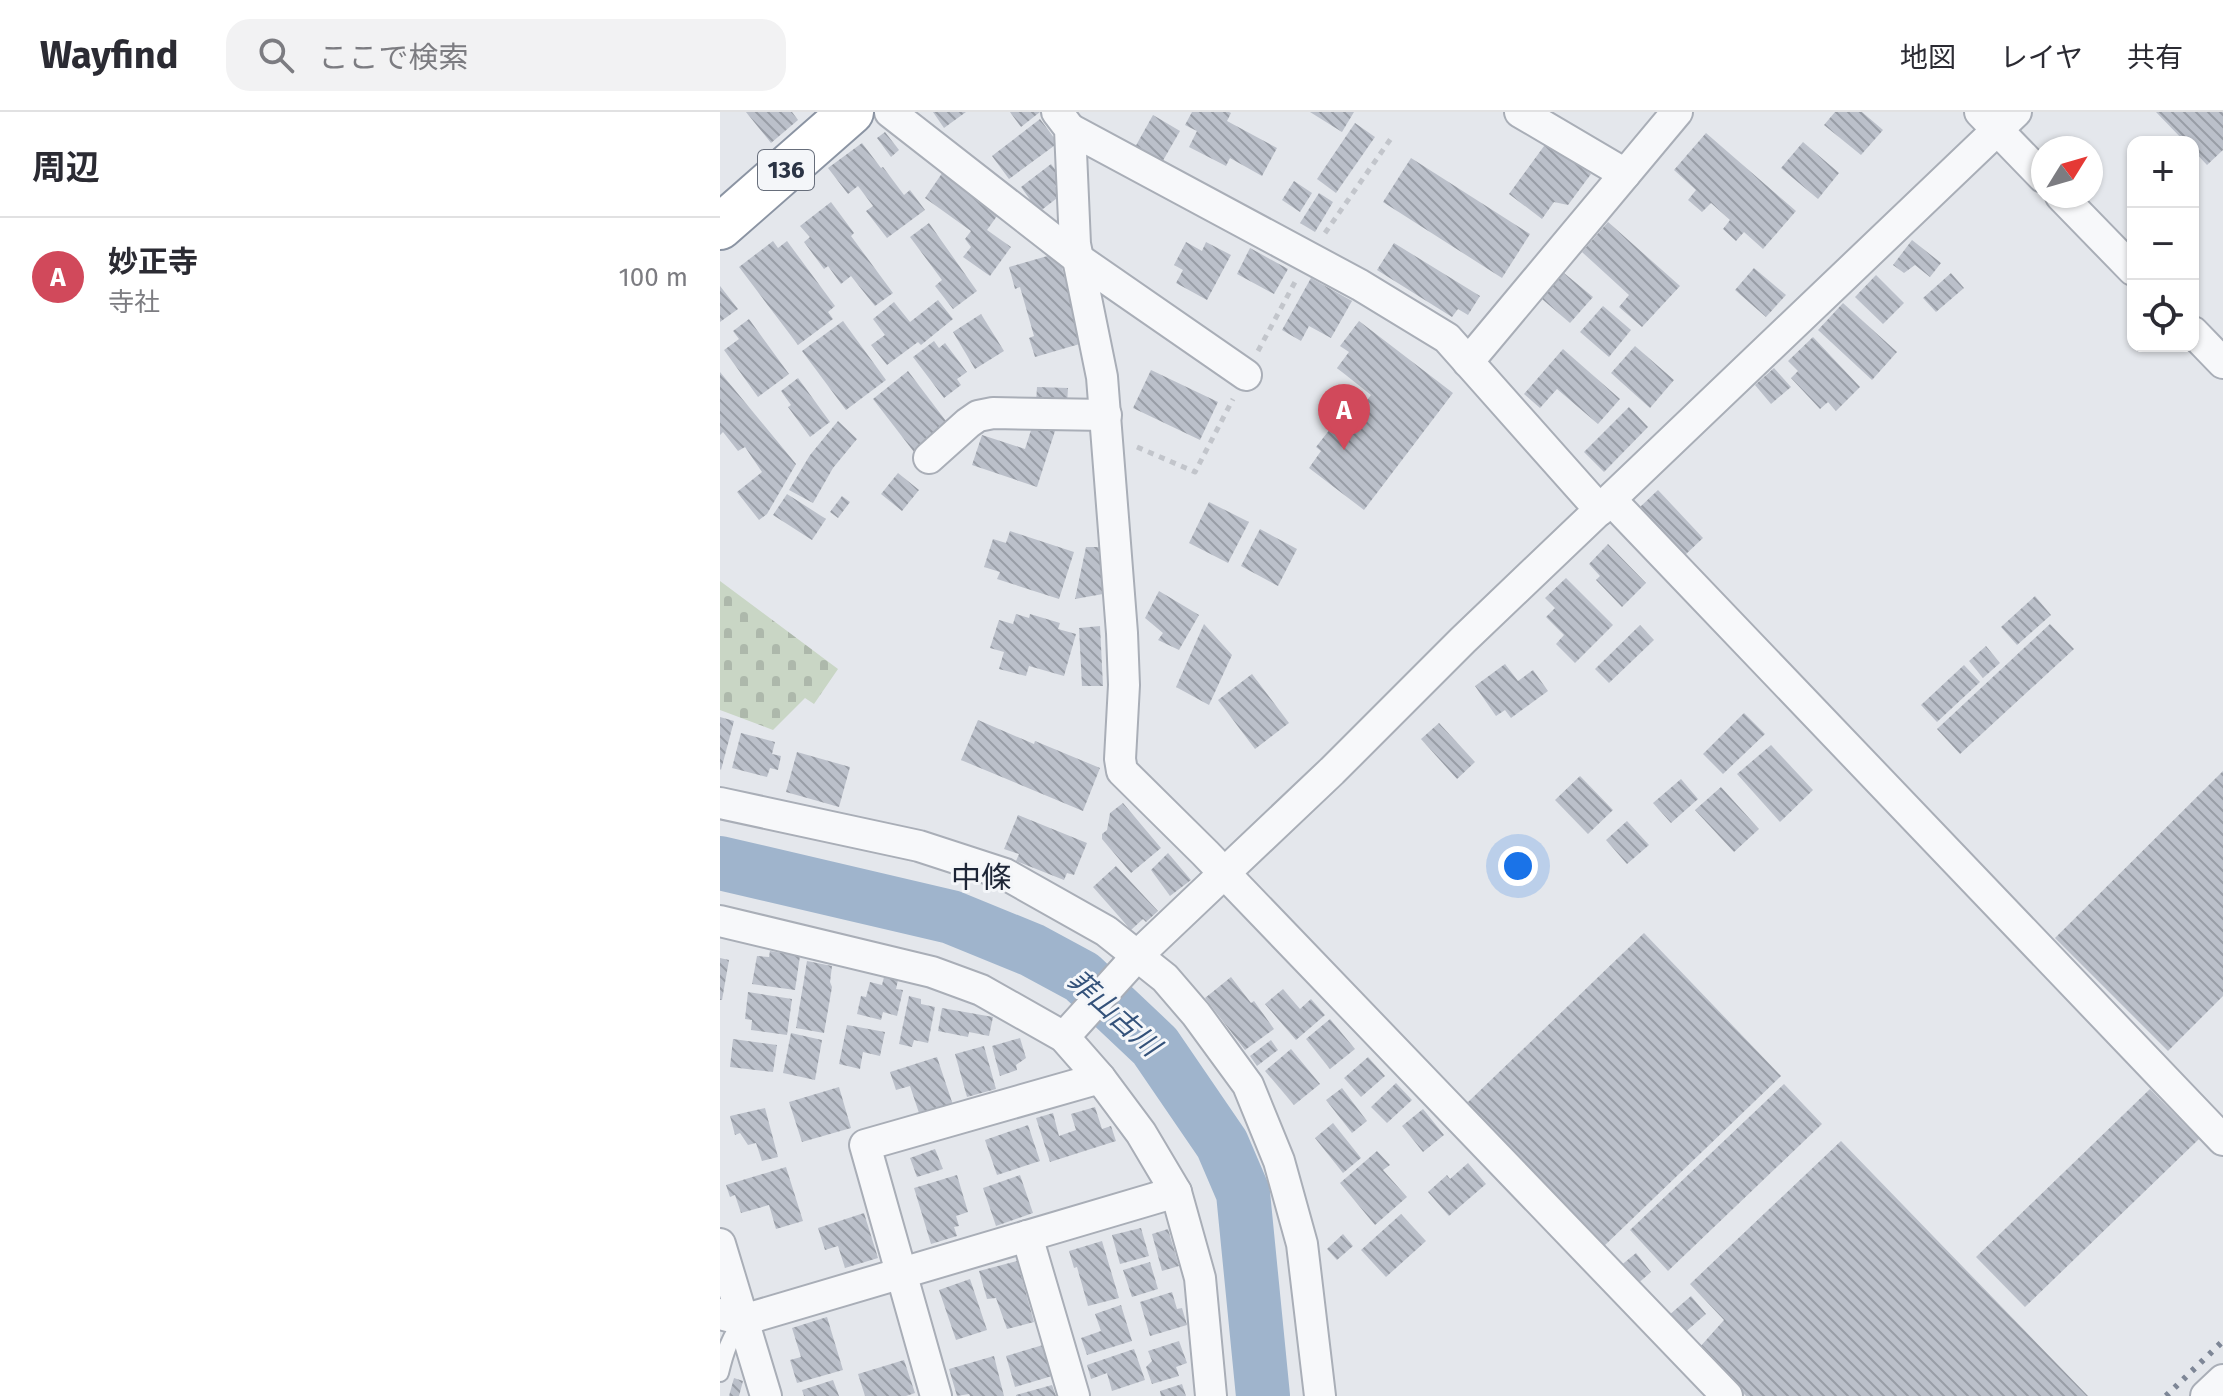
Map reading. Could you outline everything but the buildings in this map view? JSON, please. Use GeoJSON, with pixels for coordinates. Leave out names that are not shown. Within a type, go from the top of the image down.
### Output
{"type":"FeatureCollection","features":[{"type":"Feature","properties":{"kind":"highway","name":"136"},"geometry":{"type":"LineString","coordinates":[[720,227],[833,118]]}},
{"type":"Feature","properties":{"kind":"street"},"geometry":{"type":"LineString","coordinates":[[890,112],[1077,258],[1246,375]]}},
{"type":"Feature","properties":{"kind":"street"},"geometry":{"type":"LineString","coordinates":[[1520,112],[1625,174]]}},
{"type":"Feature","properties":{"kind":"street"},"geometry":{"type":"LineString","coordinates":[[1468,362],[1677,112]]}},
{"type":"Feature","properties":{"kind":"street"},"geometry":{"type":"LineString","coordinates":[[1067,1034],[1134,959],[1332,771],[1998,118],[2031,161]]}},
{"type":"Feature","properties":{"kind":"street"},"geometry":{"type":"LineString","coordinates":[[1063,121],[1077,258],[1096,343],[1106,424],[1124,685],[1122,771],[1187,834],[1727,1396]]}},
{"type":"Feature","properties":{"kind":"street"},"geometry":{"type":"LineString","coordinates":[[1063,121],[1360,285],[1447,338],[1605,505],[2223,1140]]}},
{"type":"Feature","properties":{"kind":"street"},"geometry":{"type":"LineString","coordinates":[[2073,208],[2127,264]]}},
{"type":"Feature","properties":{"kind":"street"},"geometry":{"type":"LineString","coordinates":[[2199,338],[2223,363]]}},
{"type":"Feature","properties":{"kind":"street"},"geometry":{"type":"LineString","coordinates":[[929,458],[978,416],[993,413],[1106,424]]}},
{"type":"Feature","properties":{"kind":"street"},"geometry":{"type":"LineString","coordinates":[[720,803],[919,846],[1005,874],[1106,931],[1134,959],[1165,978],[1196,1014],[1248,1085],[1279,1161],[1302,1244],[1320,1396]]}},
{"type":"Feature","properties":{"kind":"street"},"geometry":{"type":"LineString","coordinates":[[720,921],[932,972],[981,990],[1067,1034],[1141,1133],[1176,1192],[1200,1278],[1211,1396]]}},
{"type":"Feature","properties":{"kind":"street"},"geometry":{"type":"LineString","coordinates":[[936,1396],[865,1145],[1100,1078]]}},
{"type":"Feature","properties":{"kind":"street"},"geometry":{"type":"LineString","coordinates":[[732,1317],[901,1273],[1176,1192]]}},
{"type":"Feature","properties":{"kind":"street"},"geometry":{"type":"LineString","coordinates":[[1027,1236],[1074,1396]]}},
{"type":"Feature","properties":{"kind":"street"},"geometry":{"type":"LineString","coordinates":[[720,1244],[732,1317],[766,1396]]}},
{"type":"Feature","properties":{"kind":"street"},"geometry":{"type":"LineString","coordinates":[[2206,1396],[2223,1380]]}},
{"type":"Feature","properties":{"kind":"lane"},"geometry":{"type":"LineString","coordinates":[[720,1373],[732,1335],[732,1317]]}},
{"type":"Feature","properties":{"kind":"path"},"geometry":{"type":"LineString","coordinates":[[1106,424],[1195,472],[1308,257],[1392,137]]}},
{"type":"Feature","properties":{"kind":"green space"},"geometry":{"type":"Polygon","coordinates":[[[720,581],[838,669],[814,704],[805,698],[773,730],[720,710],[720,581]]]}},
{"type":"Feature","properties":{"kind":"waterway","name":"菲山古川"},"geometry":{"type":"LineString","coordinates":[[720,863],[951,917],[1032,950],[1082,977],[1155,1046],[1222,1144],[1243,1193],[1263,1396]]}},
{"type":"Feature","properties":{"kind":"railway"},"geometry":{"type":"LineString","coordinates":[[2166,1396],[2223,1341]]}},
{"type":"Feature","properties":{"kind":"place","name":"妙正寺"},"geometry":{"type":"Point","coordinates":[1344,450]}},
{"type":"Feature","properties":{"kind":"district","name":"中條"},"geometry":{"type":"Point","coordinates":[981,878]}}]}
